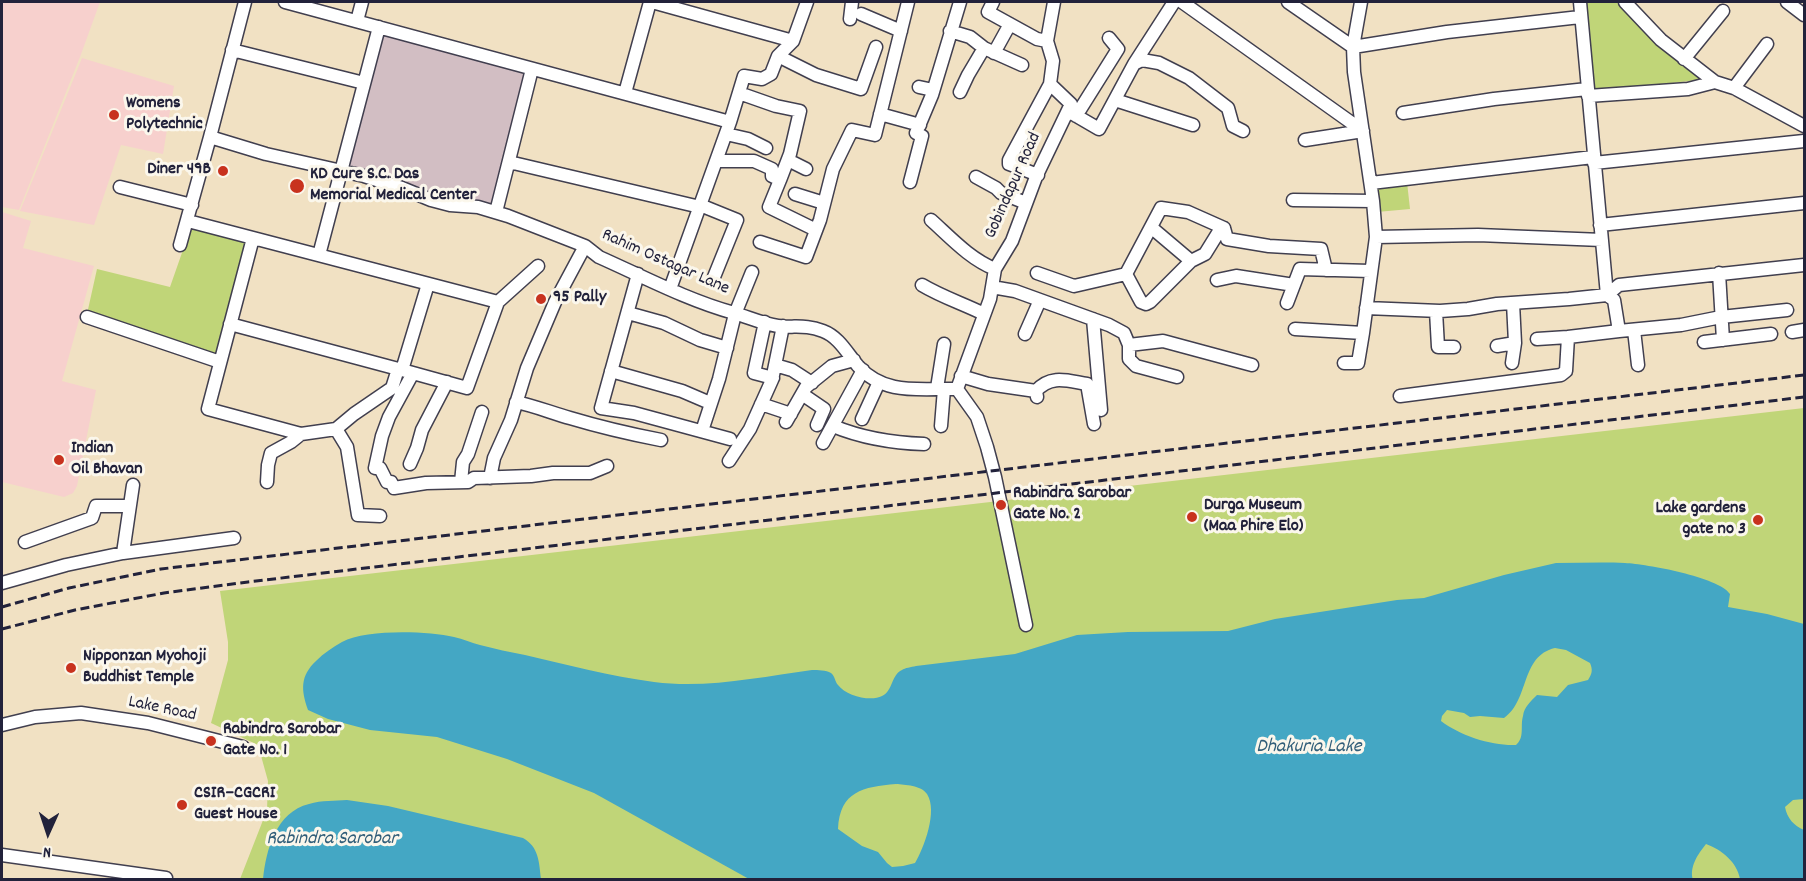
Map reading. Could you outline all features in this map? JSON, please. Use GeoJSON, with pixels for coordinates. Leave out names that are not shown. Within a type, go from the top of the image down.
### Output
{"type":"FeatureCollection","features":[{"type":"Feature","properties":{"kind":"street"},"geometry":{"type":"LineString","coordinates":[[180,246],[245,2]]}},
{"type":"Feature","properties":{"kind":"street"},"geometry":{"type":"LineString","coordinates":[[285,2],[625,93],[728,128],[766,148]]}},
{"type":"Feature","properties":{"kind":"street"},"geometry":{"type":"LineString","coordinates":[[357,21],[362,2]]}},
{"type":"Feature","properties":{"kind":"street"},"geometry":{"type":"LineString","coordinates":[[625,93],[651,2],[793,41]]}},
{"type":"Feature","properties":{"kind":"street"},"geometry":{"type":"LineString","coordinates":[[670,289],[728,128],[744,76],[762,79],[771,74],[778,56],[793,41],[807,2]]}},
{"type":"Feature","properties":{"kind":"street"},"geometry":{"type":"LineString","coordinates":[[852,2],[855,16],[901,31]]}},
{"type":"Feature","properties":{"kind":"street"},"geometry":{"type":"LineString","coordinates":[[760,242],[806,258],[833,169],[852,130],[875,135],[908,2]]}},
{"type":"Feature","properties":{"kind":"street"},"geometry":{"type":"LineString","coordinates":[[910,182],[922,136],[916,133],[933,90],[960,2]]}},
{"type":"Feature","properties":{"kind":"street"},"geometry":{"type":"LineString","coordinates":[[993,2],[988,12],[1037,39],[1047,42]]}},
{"type":"Feature","properties":{"kind":"street"},"geometry":{"type":"LineString","coordinates":[[1038,175],[1009,164],[1009,160],[1050,84],[1053,61],[1047,42],[1054,2]]}},
{"type":"Feature","properties":{"kind":"street"},"geometry":{"type":"LineString","coordinates":[[1050,84],[1071,104],[1072,114],[1099,129],[1134,64],[1174,2]]}},
{"type":"Feature","properties":{"kind":"street"},"geometry":{"type":"LineString","coordinates":[[1182,2],[1363,131]]}},
{"type":"Feature","properties":{"kind":"street"},"geometry":{"type":"LineString","coordinates":[[1288,2],[1353,47],[1448,32],[1580,18]]}},
{"type":"Feature","properties":{"kind":"street"},"geometry":{"type":"LineString","coordinates":[[1344,363],[1358,363],[1376,237],[1371,183],[1354,72],[1353,47],[1361,2]]}},
{"type":"Feature","properties":{"kind":"street"},"geometry":{"type":"LineString","coordinates":[[1580,2],[1607,295],[1614,300],[1619,332]]}},
{"type":"Feature","properties":{"kind":"street"},"geometry":{"type":"LineString","coordinates":[[1625,2],[1661,40],[1714,82],[1734,88],[1804,126]]}},
{"type":"Feature","properties":{"kind":"street"},"geometry":{"type":"LineString","coordinates":[[1787,2],[1804,15]]}},
{"type":"Feature","properties":{"kind":"street"},"geometry":{"type":"LineString","coordinates":[[1684,59],[1723,11]]}},
{"type":"Feature","properties":{"kind":"street"},"geometry":{"type":"LineString","coordinates":[[960,92],[968,75],[1010,24]]}},
{"type":"Feature","properties":{"kind":"street"},"geometry":{"type":"LineString","coordinates":[[319,255],[380,27]]}},
{"type":"Feature","properties":{"kind":"street"},"geometry":{"type":"LineString","coordinates":[[950,31],[970,37],[989,51],[1022,65]]}},
{"type":"Feature","properties":{"kind":"street","name":"Gobindapur Road"},"geometry":{"type":"LineString","coordinates":[[946,389],[961,376],[990,298],[995,269],[1012,241],[1038,175],[1072,114],[1118,49],[1109,38]]}},
{"type":"Feature","properties":{"kind":"street"},"geometry":{"type":"LineString","coordinates":[[1734,88],[1767,44]]}},
{"type":"Feature","properties":{"kind":"street"},"geometry":{"type":"LineString","coordinates":[[778,56],[816,75],[861,89],[876,47]]}},
{"type":"Feature","properties":{"kind":"street"},"geometry":{"type":"LineString","coordinates":[[232,50],[364,83]]}},
{"type":"Feature","properties":{"kind":"street"},"geometry":{"type":"LineString","coordinates":[[1134,64],[1142,60],[1159,63],[1189,78],[1228,108],[1233,126],[1243,132]]}},
{"type":"Feature","properties":{"kind":"street"},"geometry":{"type":"LineString","coordinates":[[496,213],[532,69]]}},
{"type":"Feature","properties":{"kind":"street"},"geometry":{"type":"LineString","coordinates":[[1403,113],[1494,99],[1588,92],[1688,89],[1714,82]]}},
{"type":"Feature","properties":{"kind":"street"},"geometry":{"type":"LineString","coordinates":[[918,87],[933,90]]}},
{"type":"Feature","properties":{"kind":"street"},"geometry":{"type":"LineString","coordinates":[[738,93],[776,106],[800,111],[788,160],[769,207],[816,230]]}},
{"type":"Feature","properties":{"kind":"street"},"geometry":{"type":"LineString","coordinates":[[1115,100],[1193,125]]}},
{"type":"Feature","properties":{"kind":"street"},"geometry":{"type":"LineString","coordinates":[[880,114],[920,125]]}},
{"type":"Feature","properties":{"kind":"street"},"geometry":{"type":"LineString","coordinates":[[1305,140],[1363,131]]}},
{"type":"Feature","properties":{"kind":"street","name":"Rahim Ostagar Lane"},"geometry":{"type":"LineString","coordinates":[[210,137],[266,154],[340,170],[402,188],[431,200],[450,205],[478,207],[496,213],[585,246],[599,257],[706,305],[765,322],[783,326],[812,327],[826,332],[838,340],[863,370],[879,382],[898,388],[946,389]]}},
{"type":"Feature","properties":{"kind":"street"},"geometry":{"type":"LineString","coordinates":[[1371,183],[1804,141]]}},
{"type":"Feature","properties":{"kind":"street"},"geometry":{"type":"LineString","coordinates":[[788,160],[806,170]]}},
{"type":"Feature","properties":{"kind":"street"},"geometry":{"type":"LineString","coordinates":[[716,161],[754,161],[772,169],[772,176],[780,180]]}},
{"type":"Feature","properties":{"kind":"street"},"geometry":{"type":"LineString","coordinates":[[509,162],[700,206],[737,220],[714,277]]}},
{"type":"Feature","properties":{"kind":"street"},"geometry":{"type":"LineString","coordinates":[[976,177],[1001,193],[1026,203]]}},
{"type":"Feature","properties":{"kind":"street"},"geometry":{"type":"LineString","coordinates":[[120,187],[192,205]]}},
{"type":"Feature","properties":{"kind":"street"},"geometry":{"type":"LineString","coordinates":[[795,194],[824,203]]}},
{"type":"Feature","properties":{"kind":"street"},"geometry":{"type":"LineString","coordinates":[[1293,200],[1373,201]]}},
{"type":"Feature","properties":{"kind":"street"},"geometry":{"type":"LineString","coordinates":[[1600,225],[1804,203]]}},
{"type":"Feature","properties":{"kind":"street"},"geometry":{"type":"LineString","coordinates":[[1037,273],[1074,286],[1126,274],[1161,208],[1188,212],[1224,228]]}},
{"type":"Feature","properties":{"kind":"street"},"geometry":{"type":"LineString","coordinates":[[931,220],[967,253],[995,269]]}},
{"type":"Feature","properties":{"kind":"street"},"geometry":{"type":"LineString","coordinates":[[188,221],[498,302]]}},
{"type":"Feature","properties":{"kind":"street"},"geometry":{"type":"LineString","coordinates":[[1152,228],[1191,261]]}},
{"type":"Feature","properties":{"kind":"street"},"geometry":{"type":"LineString","coordinates":[[1126,274],[1141,302],[1146,304],[1191,261],[1205,254],[1218,232],[1224,228]]}},
{"type":"Feature","properties":{"kind":"street"},"geometry":{"type":"LineString","coordinates":[[1224,228],[1227,239],[1269,246],[1321,249],[1326,270]]}},
{"type":"Feature","properties":{"kind":"street"},"geometry":{"type":"LineString","coordinates":[[1376,237],[1478,235],[1602,240]]}},
{"type":"Feature","properties":{"kind":"street"},"geometry":{"type":"LineString","coordinates":[[253,238],[208,409],[301,434],[336,429],[392,388],[404,370]]}},
{"type":"Feature","properties":{"kind":"street"},"geometry":{"type":"LineString","coordinates":[[490,478],[494,458],[527,368],[555,302],[585,246]]}},
{"type":"Feature","properties":{"kind":"street"},"geometry":{"type":"LineString","coordinates":[[230,324],[467,388],[498,302],[538,266]]}},
{"type":"Feature","properties":{"kind":"street"},"geometry":{"type":"LineString","coordinates":[[1366,309],[1436,311],[1468,309],[1497,304],[1607,295],[1619,285],[1804,266]]}},
{"type":"Feature","properties":{"kind":"street"},"geometry":{"type":"LineString","coordinates":[[1287,303],[1300,269],[1370,271]]}},
{"type":"Feature","properties":{"kind":"street"},"geometry":{"type":"LineString","coordinates":[[702,432],[719,379],[735,314],[752,272]]}},
{"type":"Feature","properties":{"kind":"street"},"geometry":{"type":"LineString","coordinates":[[1719,273],[1723,340]]}},
{"type":"Feature","properties":{"kind":"street"},"geometry":{"type":"LineString","coordinates":[[638,274],[601,408],[634,413],[730,439]]}},
{"type":"Feature","properties":{"kind":"street"},"geometry":{"type":"LineString","coordinates":[[1217,280],[1236,276],[1294,285]]}},
{"type":"Feature","properties":{"kind":"street"},"geometry":{"type":"LineString","coordinates":[[428,284],[404,370],[382,436],[377,468],[387,482],[391,482],[394,488],[426,483],[468,482],[474,478],[590,473],[607,466]]}},
{"type":"Feature","properties":{"kind":"street"},"geometry":{"type":"LineString","coordinates":[[922,285],[943,297],[984,314]]}},
{"type":"Feature","properties":{"kind":"street"},"geometry":{"type":"LineString","coordinates":[[992,287],[1015,291],[1093,319],[1124,333],[1129,345],[1129,359],[1136,366],[1177,377]]}},
{"type":"Feature","properties":{"kind":"street"},"geometry":{"type":"LineString","coordinates":[[1025,334],[1040,300]]}},
{"type":"Feature","properties":{"kind":"street"},"geometry":{"type":"LineString","coordinates":[[1512,363],[1515,343],[1514,303]]}},
{"type":"Feature","properties":{"kind":"street"},"geometry":{"type":"LineString","coordinates":[[1537,339],[1681,325],[1721,317],[1787,310]]}},
{"type":"Feature","properties":{"kind":"street"},"geometry":{"type":"LineString","coordinates":[[1436,311],[1438,347],[1454,347]]}},
{"type":"Feature","properties":{"kind":"street"},"geometry":{"type":"LineString","coordinates":[[628,313],[664,323],[700,340],[727,348]]}},
{"type":"Feature","properties":{"kind":"street"},"geometry":{"type":"LineString","coordinates":[[87,317],[220,362]]}},
{"type":"Feature","properties":{"kind":"street"},"geometry":{"type":"LineString","coordinates":[[1093,319],[1101,410]]}},
{"type":"Feature","properties":{"kind":"street"},"geometry":{"type":"LineString","coordinates":[[765,322],[754,373],[792,370],[812,383]]}},
{"type":"Feature","properties":{"kind":"street"},"geometry":{"type":"LineString","coordinates":[[729,461],[750,429],[762,404],[774,371],[783,326]]}},
{"type":"Feature","properties":{"kind":"street"},"geometry":{"type":"LineString","coordinates":[[1295,329],[1363,333]]}},
{"type":"Feature","properties":{"kind":"street"},"geometry":{"type":"LineString","coordinates":[[1634,330],[1638,365]]}},
{"type":"Feature","properties":{"kind":"street"},"geometry":{"type":"LineString","coordinates":[[1791,332],[1804,330]]}},
{"type":"Feature","properties":{"kind":"street"},"geometry":{"type":"LineString","coordinates":[[1704,342],[1771,334]]}},
{"type":"Feature","properties":{"kind":"street"},"geometry":{"type":"LineString","coordinates":[[1400,396],[1561,375],[1566,371],[1568,337]]}},
{"type":"Feature","properties":{"kind":"street"},"geometry":{"type":"LineString","coordinates":[[1129,345],[1163,342],[1252,365]]}},
{"type":"Feature","properties":{"kind":"street"},"geometry":{"type":"LineString","coordinates":[[1497,346],[1515,343]]}},
{"type":"Feature","properties":{"kind":"street"},"geometry":{"type":"LineString","coordinates":[[941,426],[946,389],[944,344]]}},
{"type":"Feature","properties":{"kind":"street"},"geometry":{"type":"LineString","coordinates":[[762,404],[789,418],[806,387],[832,366],[854,360]]}},
{"type":"Feature","properties":{"kind":"street"},"geometry":{"type":"LineString","coordinates":[[823,443],[863,370]]}},
{"type":"Feature","properties":{"kind":"street"},"geometry":{"type":"LineString","coordinates":[[611,371],[682,391],[710,403]]}},
{"type":"Feature","properties":{"kind":"street"},"geometry":{"type":"LineString","coordinates":[[961,376],[1037,395],[1041,385],[1057,379],[1087,384],[1094,424]]}},
{"type":"Feature","properties":{"kind":"street"},"geometry":{"type":"LineString","coordinates":[[410,464],[422,430],[447,382]]}},
{"type":"Feature","properties":{"kind":"street"},"geometry":{"type":"LineString","coordinates":[[862,419],[879,382]]}},
{"type":"Feature","properties":{"kind":"street"},"geometry":{"type":"LineString","coordinates":[[946,389],[978,417],[995,477],[1026,625]]}},
{"type":"Feature","properties":{"kind":"street"},"geometry":{"type":"LineString","coordinates":[[802,394],[824,409],[817,424]]}},
{"type":"Feature","properties":{"kind":"street"},"geometry":{"type":"LineString","coordinates":[[516,402],[597,426],[661,440]]}},
{"type":"Feature","properties":{"kind":"street"},"geometry":{"type":"LineString","coordinates":[[461,482],[463,462],[468,454],[482,412]]}},
{"type":"Feature","properties":{"kind":"street"},"geometry":{"type":"LineString","coordinates":[[832,426],[873,439],[904,444],[924,444]]}},
{"type":"Feature","properties":{"kind":"street"},"geometry":{"type":"LineString","coordinates":[[336,429],[347,447],[358,515],[380,516]]}},
{"type":"Feature","properties":{"kind":"street"},"geometry":{"type":"LineString","coordinates":[[267,482],[271,453],[301,434]]}},
{"type":"Feature","properties":{"kind":"street"},"geometry":{"type":"LineString","coordinates":[[123,553],[133,485]]}},
{"type":"Feature","properties":{"kind":"street"},"geometry":{"type":"LineString","coordinates":[[25,542],[92,518],[96,506],[129,506]]}},
{"type":"Feature","properties":{"kind":"street"},"geometry":{"type":"LineString","coordinates":[[2,583],[66,565],[123,553],[234,538]]}},
{"type":"Feature","properties":{"kind":"street","name":"Lake Road"},"geometry":{"type":"LineString","coordinates":[[2,725],[35,717],[81,713],[148,723],[243,747]]}},
{"type":"Feature","properties":{"kind":"street"},"geometry":{"type":"LineString","coordinates":[[2,855],[95,874],[166,878]]}},
{"type":"Feature","properties":{"kind":"shaded area"},"geometry":{"type":"Polygon","coordinates":[[[2,2],[100,2],[19,210],[2,207],[2,2]]]}},
{"type":"Feature","properties":{"kind":"shaded area"},"geometry":{"type":"Polygon","coordinates":[[[382,30],[530,70],[494,210],[453,202],[343,168],[382,30]]]}},
{"type":"Feature","properties":{"kind":"shaded area","name":"Womens Polytechnic"},"geometry":{"type":"Polygon","coordinates":[[[82,58],[174,86],[163,154],[121,145],[94,225],[20,211],[82,58]]]}},
{"type":"Feature","properties":{"kind":"shaded area"},"geometry":{"type":"Polygon","coordinates":[[[2,212],[31,221],[23,248],[94,266],[62,381],[96,390],[77,486],[73,493],[64,497],[2,482],[2,212]]]}},
{"type":"Feature","properties":{"kind":"green space"},"geometry":{"type":"Polygon","coordinates":[[[1584,2],[1618,2],[1658,42],[1708,77],[1590,92],[1584,2]]]}},
{"type":"Feature","properties":{"kind":"green space"},"geometry":{"type":"Polygon","coordinates":[[[1407,182],[1410,209],[1377,212],[1374,186],[1407,182]]]}},
{"type":"Feature","properties":{"kind":"green space"},"geometry":{"type":"Polygon","coordinates":[[[191,227],[248,242],[219,359],[87,314],[97,269],[170,287],[191,227]]]}},
{"type":"Feature","properties":{"kind":"green space"},"geometry":{"type":"Polygon","coordinates":[[[1804,408],[1804,879],[240,879],[267,810],[268,781],[258,745],[211,723],[228,660],[228,642],[220,591],[1804,408]]]}},
{"type":"Feature","properties":{"kind":"water","name":"Dhakuria Lake"},"geometry":{"type":"Polygon","coordinates":[[[1556,563],[1616,563],[1649,566],[1681,572],[1712,582],[1730,594],[1728,607],[1804,624],[1804,799],[1793,800],[1785,807],[1787,815],[1804,830],[1804,879],[1740,879],[1736,867],[1728,857],[1706,844],[1693,866],[1693,880],[749,879],[594,793],[507,759],[437,737],[370,730],[328,719],[308,710],[303,690],[307,672],[311,667],[325,653],[342,642],[381,633],[428,633],[454,637],[621,677],[674,684],[713,683],[812,670],[824,671],[832,674],[838,685],[847,692],[859,697],[877,698],[886,694],[898,672],[916,666],[1015,654],[1077,635],[1228,631],[1275,619],[1424,598],[1556,563]],[[1555,648],[1536,660],[1530,669],[1518,701],[1504,718],[1470,717],[1464,713],[1447,710],[1441,721],[1477,739],[1497,744],[1516,745],[1521,735],[1525,710],[1537,695],[1557,697],[1568,685],[1588,680],[1590,676],[1592,670],[1590,663],[1566,650],[1555,648]],[[896,784],[873,787],[855,793],[843,806],[838,829],[862,846],[878,852],[892,867],[915,863],[926,839],[931,810],[930,801],[924,791],[913,786],[896,784]]]}},
{"type":"Feature","properties":{"kind":"water","name":"Rabindra Sarobar"},"geometry":{"type":"Polygon","coordinates":[[[347,800],[388,806],[523,838],[535,850],[541,879],[263,879],[270,845],[288,815],[298,808],[314,803],[347,800]]]}},
{"type":"Feature","properties":{"kind":"railway"},"geometry":{"type":"LineString","coordinates":[[2,607],[69,588],[161,569],[1804,375]]}},
{"type":"Feature","properties":{"kind":"railway"},"geometry":{"type":"LineString","coordinates":[[2,629],[75,610],[164,593],[248,582],[1804,397]]}},
{"type":"Feature","properties":{"kind":"place","name":"Womens Polytechnic"},"geometry":{"type":"Point","coordinates":[114,115]}},
{"type":"Feature","properties":{"kind":"place","name":"Diner 49B"},"geometry":{"type":"Point","coordinates":[223,171]}},
{"type":"Feature","properties":{"kind":"place","name":"KD Cure S.C. Das Memorial Medical Center"},"geometry":{"type":"Point","coordinates":[297,186]}},
{"type":"Feature","properties":{"kind":"place","name":"95 Pally"},"geometry":{"type":"Point","coordinates":[541,299]}},
{"type":"Feature","properties":{"kind":"place","name":"Indian Oil Bhavan"},"geometry":{"type":"Point","coordinates":[59,460]}},
{"type":"Feature","properties":{"kind":"place","name":"Rabindra Sarobar Gate No. 2"},"geometry":{"type":"Point","coordinates":[1001,505]}},
{"type":"Feature","properties":{"kind":"place","name":"Durga Museum (Maa Phire Elo)"},"geometry":{"type":"Point","coordinates":[1192,517]}},
{"type":"Feature","properties":{"kind":"place","name":"Lake gardens gate no 3"},"geometry":{"type":"Point","coordinates":[1758,520]}},
{"type":"Feature","properties":{"kind":"place","name":"Nipponzan Myohoji Buddhist Temple"},"geometry":{"type":"Point","coordinates":[71,668]}},
{"type":"Feature","properties":{"kind":"place","name":"Rabindra Sarobar Gate No. 1"},"geometry":{"type":"Point","coordinates":[211,741]}},
{"type":"Feature","properties":{"kind":"place","name":"CSIR–CGCRI Guest House"},"geometry":{"type":"Point","coordinates":[182,805]}}]}
